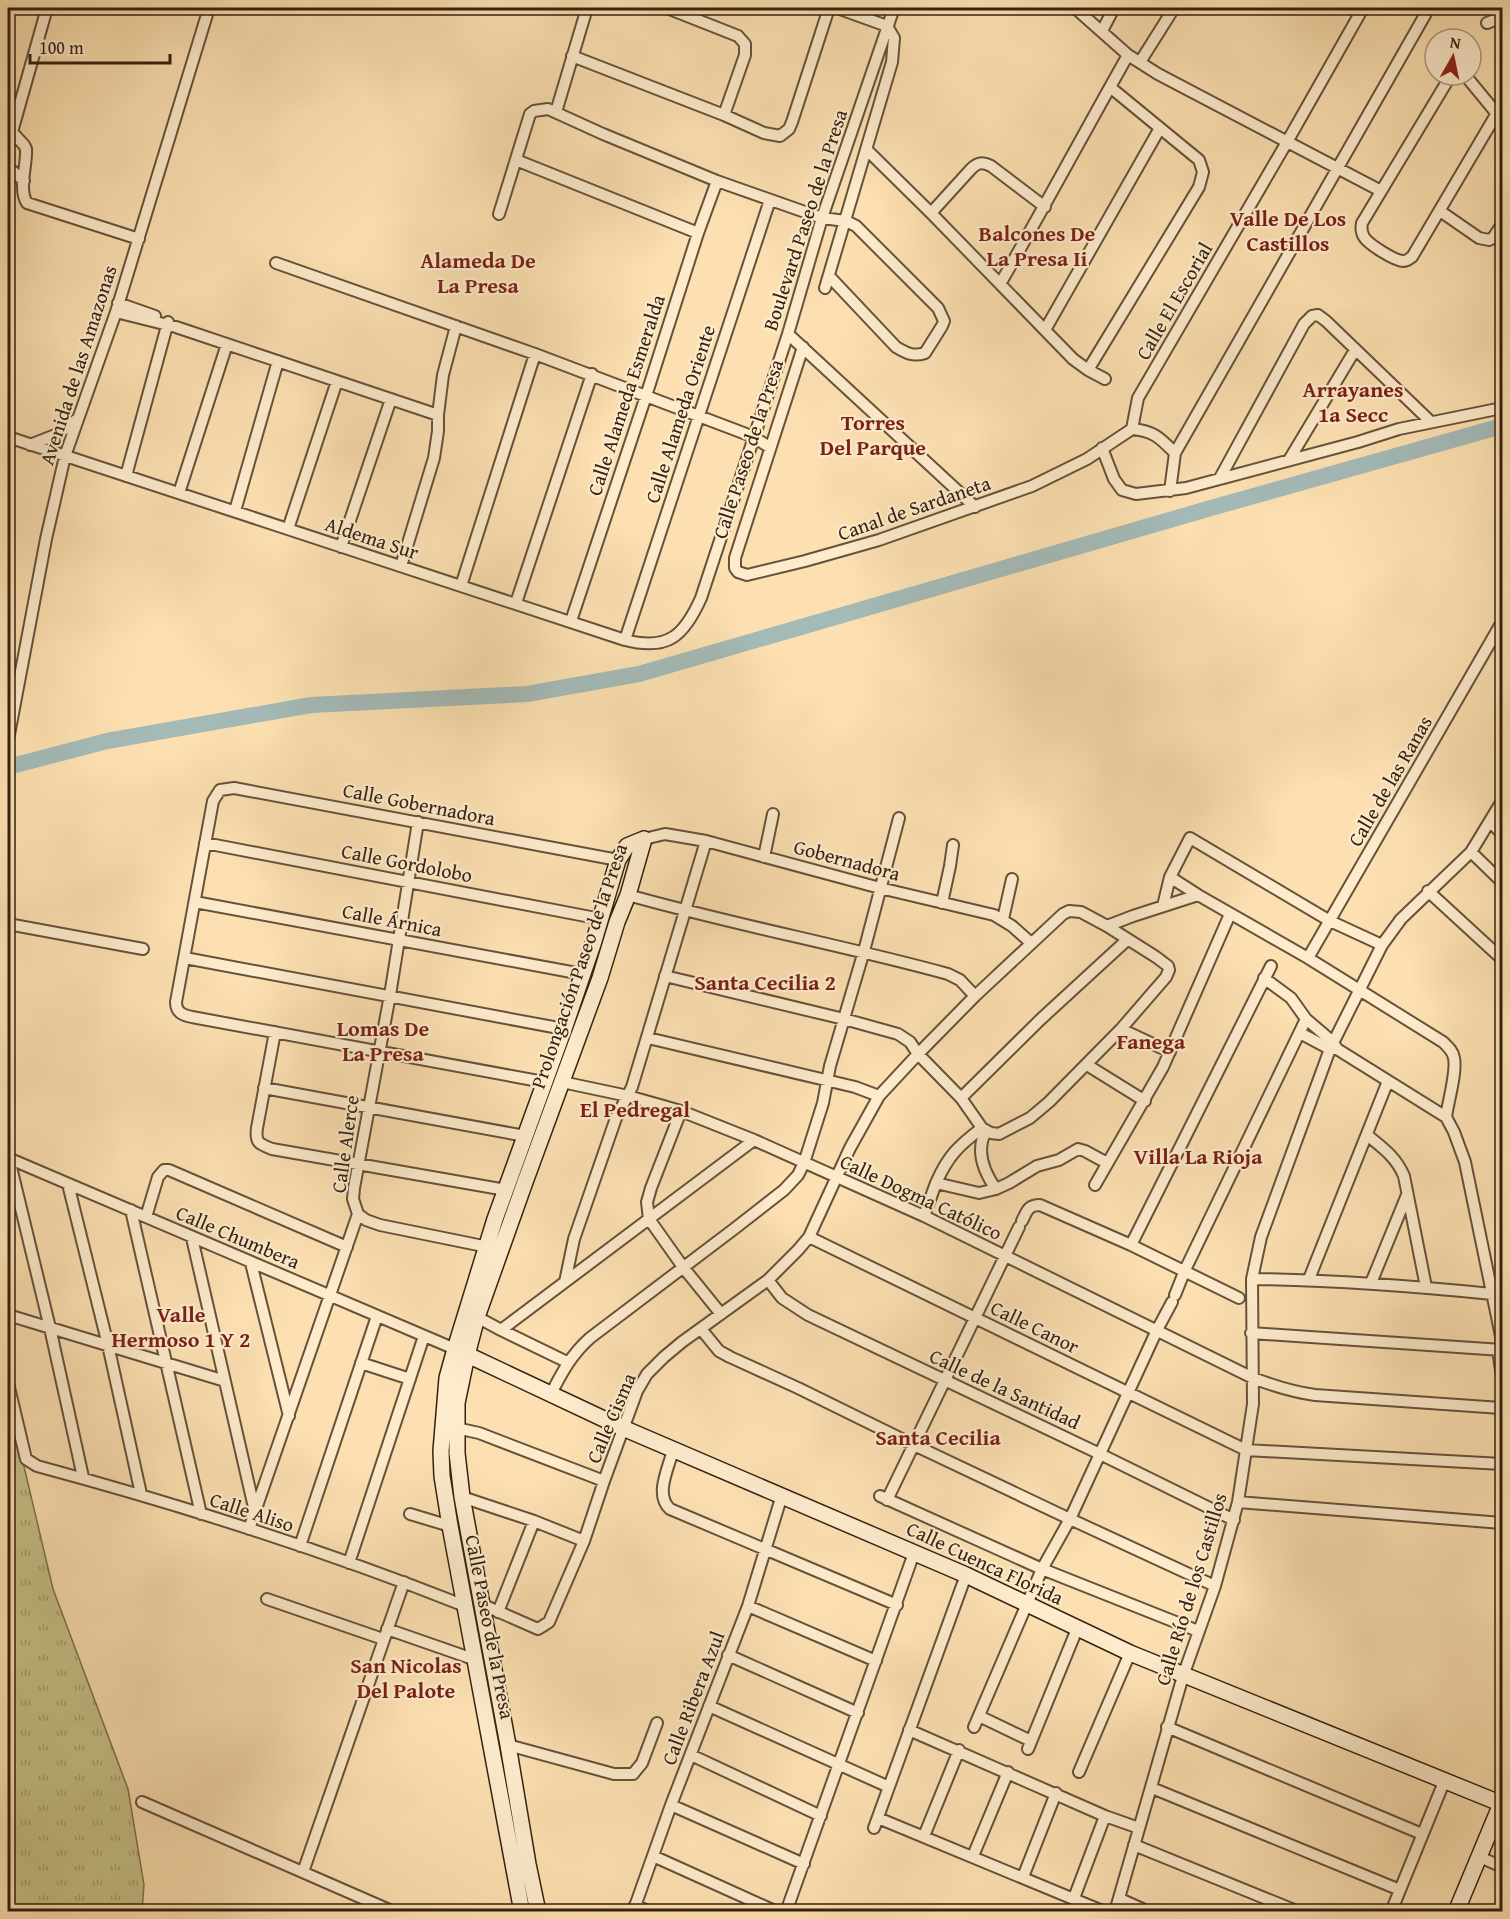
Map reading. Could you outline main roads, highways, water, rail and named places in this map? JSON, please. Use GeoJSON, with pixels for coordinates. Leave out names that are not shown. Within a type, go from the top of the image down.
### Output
{"type":"FeatureCollection","features":[{"type":"Feature","properties":{"kind":"waterway"},"geometry":{"type":"LineString","coordinates":[[8,767],[107,741],[311,705],[527,694],[639,674],[1502,426]]}},
{"type":"Feature","properties":{"kind":"district","name":"Valle De Los Castillos"},"geometry":{"type":"Point","coordinates":[1288,230]}},
{"type":"Feature","properties":{"kind":"district","name":"Balcones De La Presa Ii"},"geometry":{"type":"Point","coordinates":[1037,246]}},
{"type":"Feature","properties":{"kind":"district","name":"Alameda De La Presa"},"geometry":{"type":"Point","coordinates":[478,272]}},
{"type":"Feature","properties":{"kind":"district","name":"Arrayanes 1a Secc"},"geometry":{"type":"Point","coordinates":[1353,402]}},
{"type":"Feature","properties":{"kind":"district","name":"Torres Del Parque"},"geometry":{"type":"Point","coordinates":[873,434]}},
{"type":"Feature","properties":{"kind":"district","name":"Santa Cecilia 2"},"geometry":{"type":"Point","coordinates":[765,982]}},
{"type":"Feature","properties":{"kind":"district","name":"Lomas De La Presa"},"geometry":{"type":"Point","coordinates":[383,1040]}},
{"type":"Feature","properties":{"kind":"district","name":"Fanega"},"geometry":{"type":"Point","coordinates":[1151,1041]}},
{"type":"Feature","properties":{"kind":"district","name":"El Pedregal"},"geometry":{"type":"Point","coordinates":[635,1109]}},
{"type":"Feature","properties":{"kind":"district","name":"Villa La Rioja"},"geometry":{"type":"Point","coordinates":[1198,1156]}},
{"type":"Feature","properties":{"kind":"district","name":"Valle Hermoso 1 Y 2"},"geometry":{"type":"Point","coordinates":[181,1326]}},
{"type":"Feature","properties":{"kind":"district","name":"Santa Cecilia"},"geometry":{"type":"Point","coordinates":[938,1437]}},
{"type":"Feature","properties":{"kind":"district","name":"San Nicolas Del Palote"},"geometry":{"type":"Point","coordinates":[406,1678]}}]}
